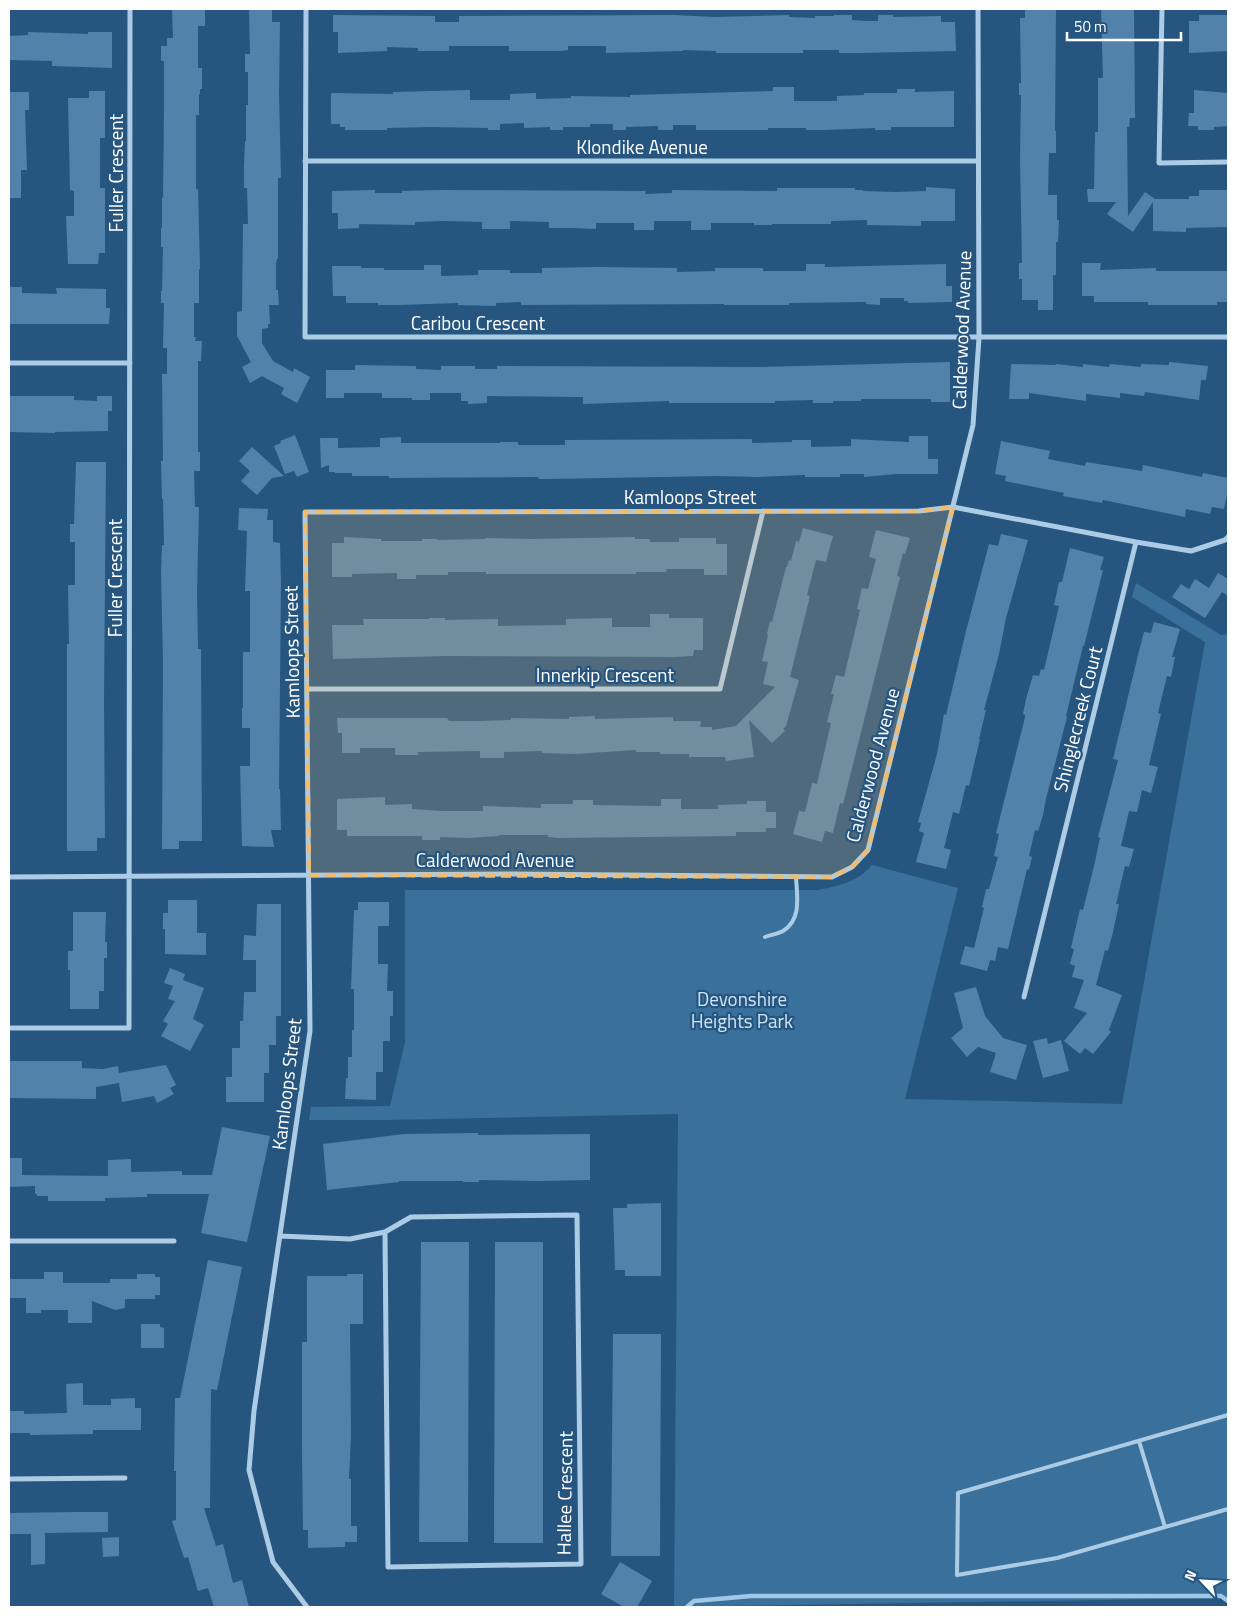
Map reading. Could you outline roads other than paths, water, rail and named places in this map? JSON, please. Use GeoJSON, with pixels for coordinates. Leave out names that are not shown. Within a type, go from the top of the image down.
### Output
{"type":"FeatureCollection","features":[{"type":"Feature","properties":{"kind":"street","name":"Fuller Crescent"},"geometry":{"type":"LineString","coordinates":[[9,1028],[129,1028],[130,9]]}},
{"type":"Feature","properties":{"kind":"street","name":"Caribou Crescent"},"geometry":{"type":"LineString","coordinates":[[306,9],[305,337],[979,338]]}},
{"type":"Feature","properties":{"kind":"street","name":"Calderwood Avenue"},"geometry":{"type":"LineString","coordinates":[[9,877],[520,874],[832,877],[852,867],[868,850],[973,425],[979,338],[978,9]]}},
{"type":"Feature","properties":{"kind":"street"},"geometry":{"type":"LineString","coordinates":[[1162,9],[1160,163],[1228,162]]}},
{"type":"Feature","properties":{"kind":"street","name":"Klondike Avenue"},"geometry":{"type":"LineString","coordinates":[[305,162],[978,161]]}},
{"type":"Feature","properties":{"kind":"street"},"geometry":{"type":"LineString","coordinates":[[979,338],[1228,337]]}},
{"type":"Feature","properties":{"kind":"street"},"geometry":{"type":"LineString","coordinates":[[9,363],[130,363]]}},
{"type":"Feature","properties":{"kind":"street","name":"Kamloops Street"},"geometry":{"type":"LineString","coordinates":[[307,1607],[273,1562],[249,1470],[254,1410],[310,1031],[305,512],[919,511],[953,507],[1136,542]]}},
{"type":"Feature","properties":{"kind":"street","name":"Innerkip Crescent"},"geometry":{"type":"LineString","coordinates":[[307,689],[720,690],[763,511]]}},
{"type":"Feature","properties":{"kind":"street"},"geometry":{"type":"LineString","coordinates":[[1136,542],[1191,551],[1225,540],[1228,537]]}},
{"type":"Feature","properties":{"kind":"street","name":"Shinglecreek Court"},"geometry":{"type":"LineString","coordinates":[[1024,997],[1136,542]]}},
{"type":"Feature","properties":{"kind":"street","name":"Hallee Crescent"},"geometry":{"type":"LineString","coordinates":[[280,1236],[350,1239],[385,1232],[411,1217],[577,1215],[581,1564],[388,1567],[385,1232]]}},
{"type":"Feature","properties":{"kind":"street"},"geometry":{"type":"LineString","coordinates":[[9,1242],[174,1241]]}},
{"type":"Feature","properties":{"kind":"street"},"geometry":{"type":"LineString","coordinates":[[9,1479],[124,1478]]}},
{"type":"Feature","properties":{"kind":"lane"},"geometry":{"type":"LineString","coordinates":[[765,937],[782,932],[792,923],[797,910],[796,876]]}},
{"type":"Feature","properties":{"kind":"lane"},"geometry":{"type":"LineString","coordinates":[[1228,1415],[958,1493],[957,1575],[1057,1558],[1228,1509]]}},
{"type":"Feature","properties":{"kind":"lane"},"geometry":{"type":"LineString","coordinates":[[1139,1441],[1166,1527]]}},
{"type":"Feature","properties":{"kind":"waterway"},"geometry":{"type":"LineString","coordinates":[[687,1607],[694,1601],[751,1596],[1221,1596],[1228,1601]]}},
{"type":"Feature","properties":{"kind":"park label","name":"Devonshire Heights Park"},"geometry":{"type":"Point","coordinates":[742,1009]}}]}
